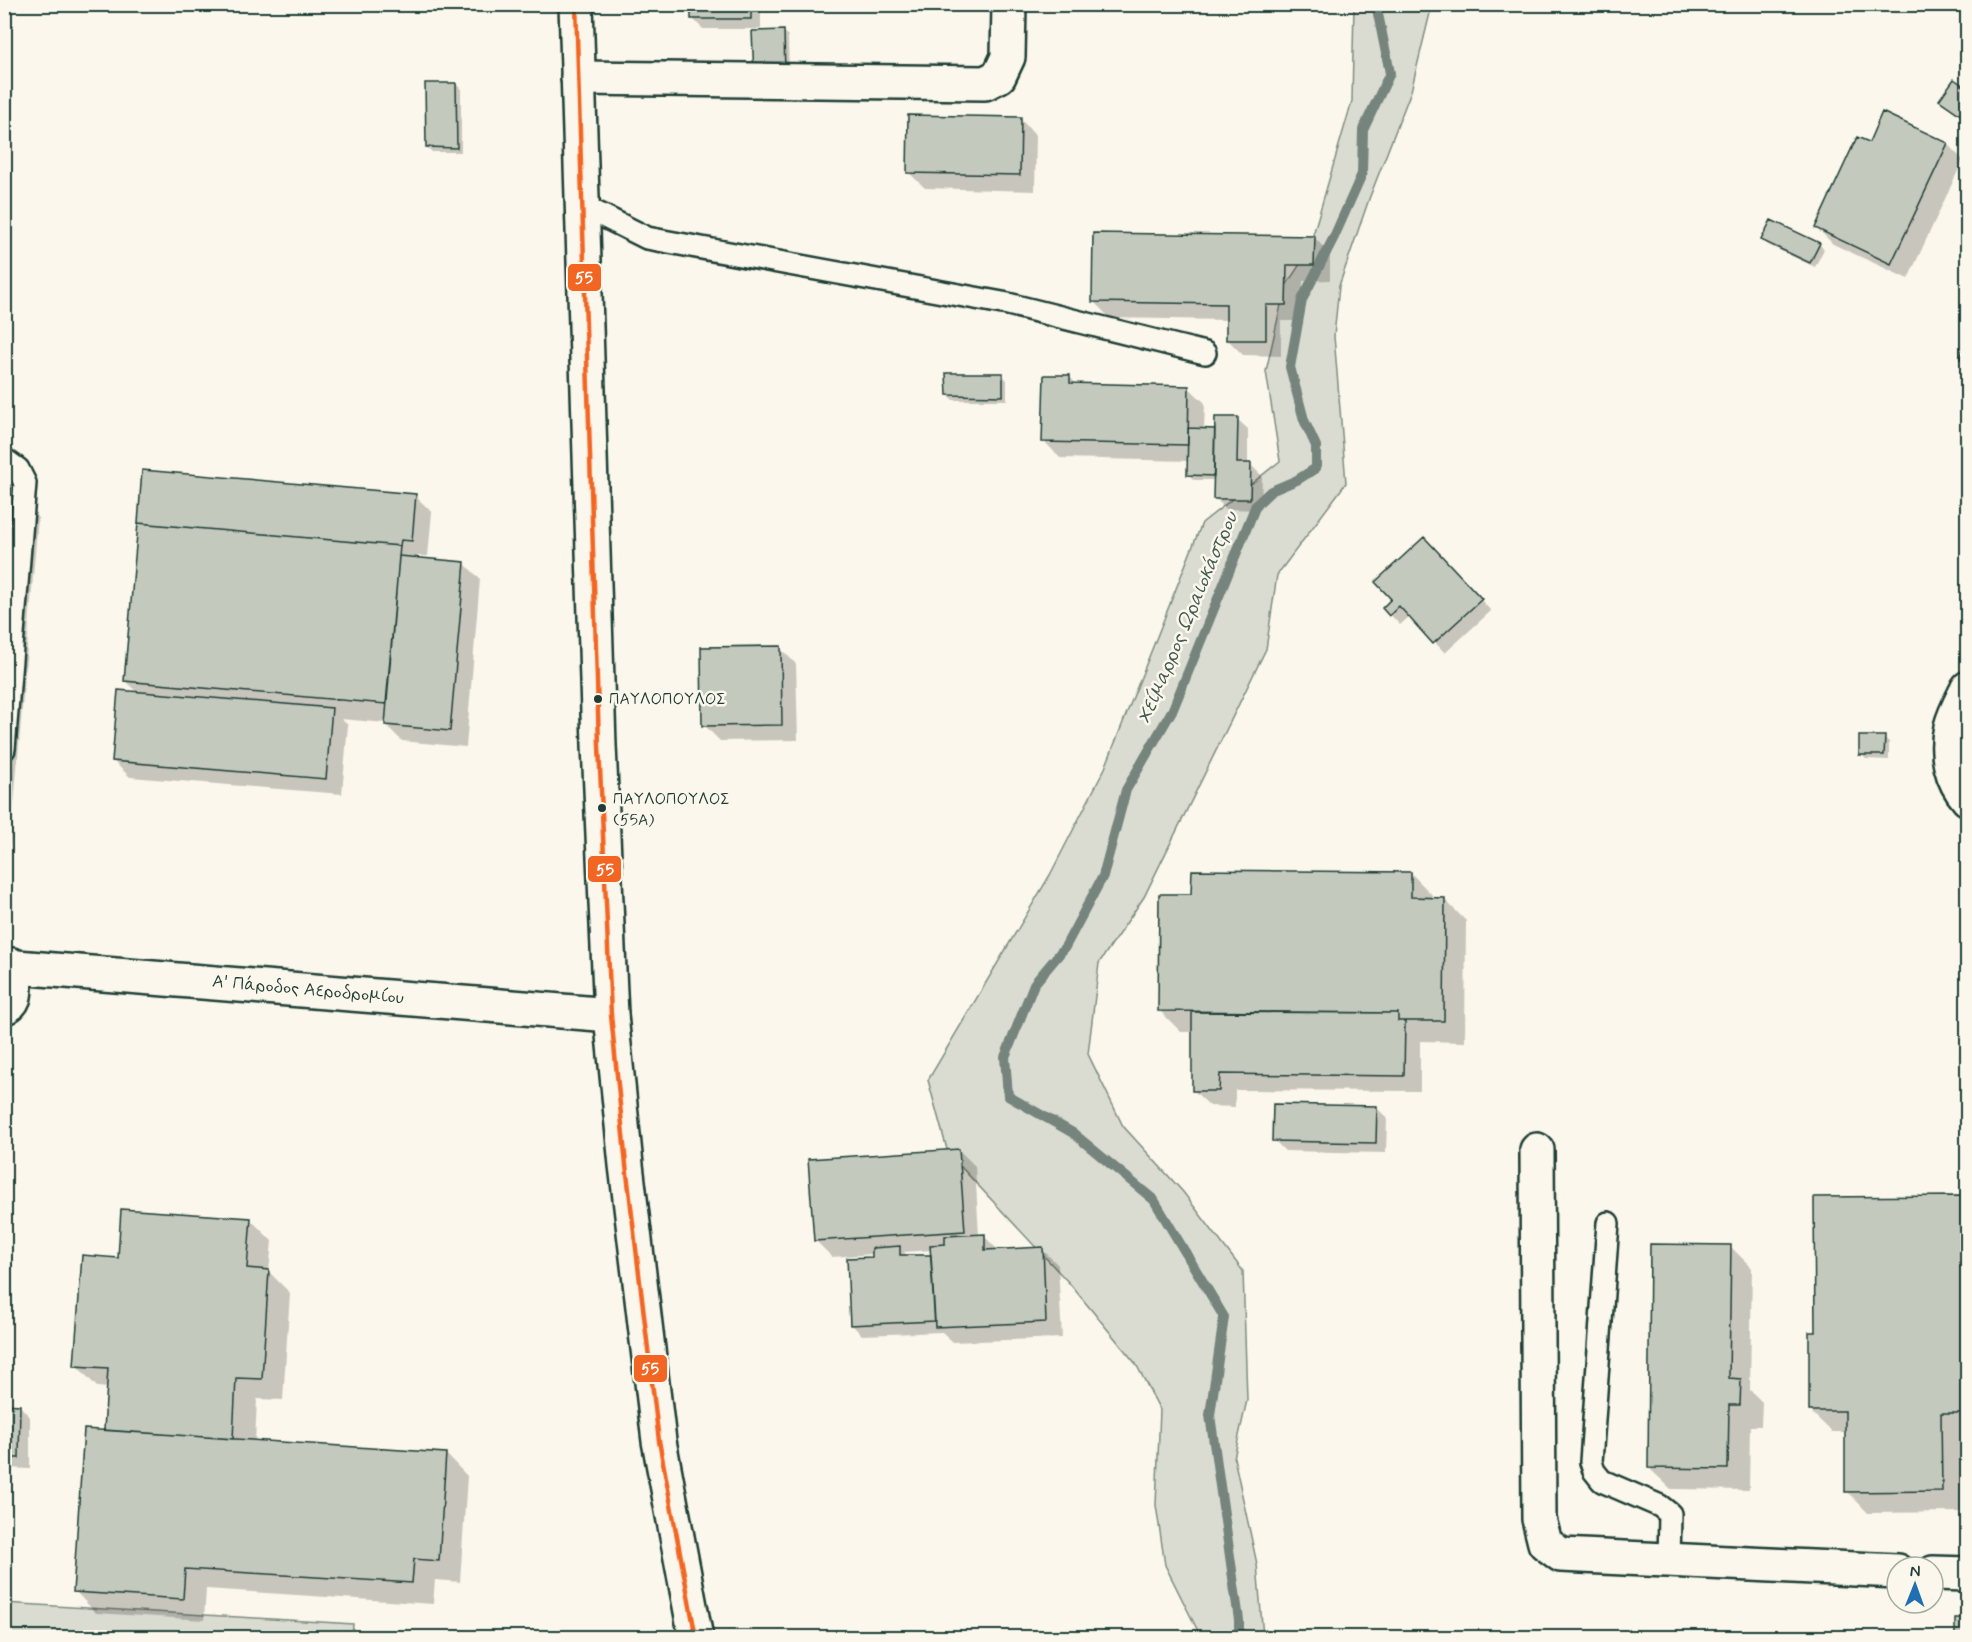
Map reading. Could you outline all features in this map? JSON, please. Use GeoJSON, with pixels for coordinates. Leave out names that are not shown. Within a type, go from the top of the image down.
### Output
{"type":"FeatureCollection","features":[{"type":"Feature","properties":{"kind":"street"},"geometry":{"type":"LineString","coordinates":[[576,4],[598,746],[611,1015],[626,1165],[659,1441],[696,1638]]}},
{"type":"Feature","properties":{"kind":"street"},"geometry":{"type":"LineString","coordinates":[[578,78],[985,84],[999,76],[1008,57],[1009,4]]}},
{"type":"Feature","properties":{"kind":"street"},"geometry":{"type":"LineString","coordinates":[[1968,688],[1951,728],[1949,761],[1958,789],[1968,799]]}},
{"type":"Feature","properties":{"kind":"street","name":"Α' Πάροδος Αεροδρομίου"},"geometry":{"type":"LineString","coordinates":[[10,961],[611,1015]]}},
{"type":"Feature","properties":{"kind":"street"},"geometry":{"type":"LineString","coordinates":[[1537,1150],[1539,1519],[1545,1543],[1560,1555],[1885,1570]]}},
{"type":"Feature","properties":{"kind":"street"},"geometry":{"type":"LineString","coordinates":[[1945,1573],[1968,1574]]}},
{"type":"Feature","properties":{"kind":"lane"},"geometry":{"type":"LineString","coordinates":[[583,206],[647,238],[1008,304],[1205,353]]}},
{"type":"Feature","properties":{"kind":"lane"},"geometry":{"type":"LineString","coordinates":[[4,459],[18,469],[25,483],[4,749]]}},
{"type":"Feature","properties":{"kind":"lane"},"geometry":{"type":"LineString","coordinates":[[4,1014],[15,1010],[20,1003],[10,961]]}},
{"type":"Feature","properties":{"kind":"lane"},"geometry":{"type":"LineString","coordinates":[[1608,1223],[1591,1462],[1594,1471],[1602,1481],[1660,1506],[1670,1514],[1669,1561]]}},
{"type":"Feature","properties":{"kind":"shaded area"},"geometry":{"type":"Polygon","coordinates":[[[1354,5],[1430,5],[1431,9],[1411,91],[1369,199],[1339,286],[1334,336],[1346,483],[1277,575],[1266,649],[1144,897],[1099,963],[1088,1054],[1123,1126],[1183,1192],[1243,1271],[1247,1400],[1234,1458],[1257,1564],[1263,1637],[1201,1637],[1165,1565],[1156,1505],[1160,1410],[1136,1364],[1070,1284],[948,1153],[928,1080],[1050,875],[1105,768],[1202,523],[1280,461],[1266,371],[1285,287],[1308,252],[1352,101],[1354,5]]]}},
{"type":"Feature","properties":{"kind":"shaded area"},"geometry":{"type":"Polygon","coordinates":[[[4,1603],[353,1624],[352,1638],[5,1637],[4,1603]]]}},
{"type":"Feature","properties":{"kind":"building"},"geometry":{"type":"Polygon","coordinates":[[[691,4],[751,4],[751,19],[691,19],[691,4]]]}},
{"type":"Feature","properties":{"kind":"building"},"geometry":{"type":"Polygon","coordinates":[[[784,30],[785,75],[754,76],[752,31],[784,30]]]}},
{"type":"Feature","properties":{"kind":"building"},"geometry":{"type":"Polygon","coordinates":[[[1954,79],[1968,89],[1968,120],[1939,100],[1954,79]]]}},
{"type":"Feature","properties":{"kind":"building"},"geometry":{"type":"Polygon","coordinates":[[[425,83],[456,83],[457,148],[426,147],[425,83]]]}},
{"type":"Feature","properties":{"kind":"building"},"geometry":{"type":"Polygon","coordinates":[[[1882,112],[1948,143],[1891,264],[1815,228],[1857,137],[1869,142],[1882,112]]]}},
{"type":"Feature","properties":{"kind":"building"},"geometry":{"type":"Polygon","coordinates":[[[908,115],[1021,117],[1020,175],[907,173],[908,115]]]}},
{"type":"Feature","properties":{"kind":"building"},"geometry":{"type":"Polygon","coordinates":[[[1771,220],[1820,243],[1810,263],[1761,240],[1771,220]]]}},
{"type":"Feature","properties":{"kind":"building"},"geometry":{"type":"Polygon","coordinates":[[[1093,233],[1315,236],[1314,265],[1287,265],[1286,305],[1266,305],[1266,340],[1226,340],[1226,304],[1092,302],[1093,233]]]}},
{"type":"Feature","properties":{"kind":"building"},"geometry":{"type":"Polygon","coordinates":[[[1968,329],[1968,360],[1960,359],[1968,329]]]}},
{"type":"Feature","properties":{"kind":"building"},"geometry":{"type":"Polygon","coordinates":[[[946,373],[1003,373],[1003,396],[947,395],[946,373]]]}},
{"type":"Feature","properties":{"kind":"building"},"geometry":{"type":"Polygon","coordinates":[[[1044,375],[1070,375],[1070,383],[1189,386],[1188,445],[1042,442],[1044,375]]]}},
{"type":"Feature","properties":{"kind":"building"},"geometry":{"type":"Polygon","coordinates":[[[1215,417],[1238,417],[1237,463],[1251,463],[1250,499],[1213,499],[1215,417]]]}},
{"type":"Feature","properties":{"kind":"building"},"geometry":{"type":"Polygon","coordinates":[[[1188,428],[1215,429],[1214,476],[1187,475],[1188,428]]]}},
{"type":"Feature","properties":{"kind":"building"},"geometry":{"type":"Polygon","coordinates":[[[142,470],[416,494],[412,541],[401,540],[400,546],[138,523],[142,470]]]}},
{"type":"Feature","properties":{"kind":"building"},"geometry":{"type":"Polygon","coordinates":[[[4,494],[17,495],[4,642],[4,494]]]}},
{"type":"Feature","properties":{"kind":"building"},"geometry":{"type":"Polygon","coordinates":[[[138,523],[400,546],[386,704],[124,681],[138,523]]]}},
{"type":"Feature","properties":{"kind":"building"},"geometry":{"type":"Polygon","coordinates":[[[1424,537],[1482,599],[1433,644],[1399,606],[1389,616],[1382,608],[1391,599],[1375,582],[1424,537]]]}},
{"type":"Feature","properties":{"kind":"building"},"geometry":{"type":"Polygon","coordinates":[[[399,556],[465,562],[450,731],[385,725],[399,556]]]}},
{"type":"Feature","properties":{"kind":"building"},"geometry":{"type":"Polygon","coordinates":[[[781,646],[782,725],[702,726],[701,647],[781,646]]]}},
{"type":"Feature","properties":{"kind":"building"},"geometry":{"type":"Polygon","coordinates":[[[118,690],[332,708],[326,779],[112,761],[118,690]]]}},
{"type":"Feature","properties":{"kind":"building"},"geometry":{"type":"Polygon","coordinates":[[[1859,736],[1885,736],[1884,755],[1859,755],[1859,736]]]}},
{"type":"Feature","properties":{"kind":"building"},"geometry":{"type":"Polygon","coordinates":[[[1192,870],[1411,872],[1411,897],[1445,898],[1444,1021],[1398,1021],[1398,1013],[1158,1011],[1159,894],[1191,894],[1192,870]]]}},
{"type":"Feature","properties":{"kind":"building"},"geometry":{"type":"Polygon","coordinates":[[[1192,1012],[1398,1013],[1398,1021],[1405,1021],[1404,1076],[1220,1074],[1219,1091],[1192,1091],[1192,1012]]]}},
{"type":"Feature","properties":{"kind":"building"},"geometry":{"type":"Polygon","coordinates":[[[1273,1104],[1377,1106],[1376,1143],[1272,1141],[1273,1104]]]}},
{"type":"Feature","properties":{"kind":"building"},"geometry":{"type":"Polygon","coordinates":[[[959,1149],[965,1231],[814,1241],[808,1159],[959,1149]]]}},
{"type":"Feature","properties":{"kind":"building"},"geometry":{"type":"Polygon","coordinates":[[[1961,1196],[1961,1413],[1941,1413],[1942,1491],[1845,1492],[1845,1411],[1809,1411],[1809,1332],[1815,1332],[1814,1197],[1961,1196]]]}},
{"type":"Feature","properties":{"kind":"building"},"geometry":{"type":"Polygon","coordinates":[[[121,1209],[251,1218],[247,1268],[269,1270],[262,1379],[236,1378],[233,1439],[104,1430],[108,1368],[74,1366],[82,1255],[118,1258],[121,1209]]]}},
{"type":"Feature","properties":{"kind":"building"},"geometry":{"type":"Polygon","coordinates":[[[985,1234],[985,1250],[1043,1247],[1046,1322],[935,1327],[930,1245],[945,1244],[945,1236],[985,1234]]]}},
{"type":"Feature","properties":{"kind":"building"},"geometry":{"type":"Polygon","coordinates":[[[1650,1244],[1731,1245],[1729,1378],[1741,1379],[1740,1405],[1729,1405],[1728,1469],[1648,1468],[1650,1244]]]}},
{"type":"Feature","properties":{"kind":"building"},"geometry":{"type":"Polygon","coordinates":[[[900,1246],[900,1255],[931,1255],[935,1321],[850,1325],[847,1258],[872,1257],[872,1248],[900,1246]]]}},
{"type":"Feature","properties":{"kind":"building"},"geometry":{"type":"Polygon","coordinates":[[[4,1404],[20,1405],[19,1458],[4,1458],[4,1404]]]}},
{"type":"Feature","properties":{"kind":"building"},"geometry":{"type":"Polygon","coordinates":[[[84,1429],[446,1453],[439,1561],[414,1559],[412,1583],[185,1569],[183,1599],[73,1592],[84,1429]]]}},
{"type":"Feature","properties":{"kind":"building"},"geometry":{"type":"Polygon","coordinates":[[[1955,1618],[1968,1618],[1968,1638],[1955,1638],[1955,1618]]]}},
{"type":"Feature","properties":{"kind":"waterway","name":"Χείμαρρος Ωραιοκάστρου"},"geometry":{"type":"LineString","coordinates":[[1239,1638],[1239,1620],[1210,1415],[1224,1317],[1154,1200],[1073,1133],[1008,1096],[1005,1057],[1034,984],[1065,947],[1103,876],[1126,790],[1173,709],[1256,505],[1271,491],[1297,480],[1316,468],[1316,446],[1304,420],[1290,367],[1302,300],[1334,237],[1362,174],[1363,130],[1390,73],[1378,4]]}},
{"type":"Feature","properties":{"kind":"transit line","name":"55"},"geometry":{"type":"LineString","coordinates":[[576,4],[599,745],[611,1015],[626,1165],[659,1441],[696,1638]]}},
{"type":"Feature","properties":{"kind":"place","name":"ΠΑΥΛΟΠΟΥΛΟΣ"},"geometry":{"type":"Point","coordinates":[598,699]}},
{"type":"Feature","properties":{"kind":"place","name":"ΠΑΥΛΟΠΟΥΛΟΣ (55Α)"},"geometry":{"type":"Point","coordinates":[602,808]}}]}
